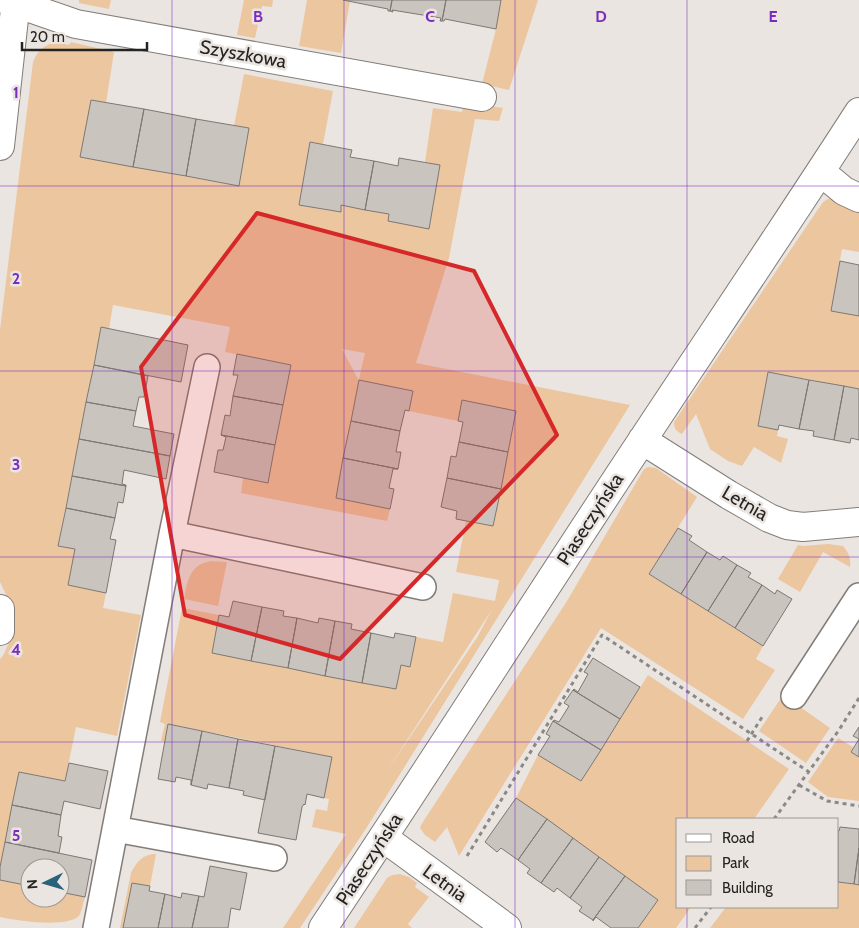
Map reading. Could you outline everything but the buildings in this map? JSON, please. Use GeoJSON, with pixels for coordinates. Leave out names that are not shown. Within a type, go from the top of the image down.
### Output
{"type":"FeatureCollection","features":[{"type":"Feature","properties":{"kind":"street","name":"Szyszkowa"},"geometry":{"type":"LineString","coordinates":[[13,1],[76,24],[482,97]]}},
{"type":"Feature","properties":{"kind":"street"},"geometry":{"type":"LineString","coordinates":[[0,146],[13,1]]}},
{"type":"Feature","properties":{"kind":"street","name":"Piaseczyńska"},"geometry":{"type":"LineString","coordinates":[[324,928],[642,440],[859,112]]}},
{"type":"Feature","properties":{"kind":"street"},"geometry":{"type":"LineString","coordinates":[[821,172],[844,191],[859,198]]}},
{"type":"Feature","properties":{"kind":"street","name":"Letnia"},"geometry":{"type":"LineString","coordinates":[[642,440],[769,518],[787,525],[803,527],[859,522]]}},
{"type":"Feature","properties":{"kind":"street"},"geometry":{"type":"LineString","coordinates":[[0,609],[0,631]]}},
{"type":"Feature","properties":{"kind":"street","name":"Letnia"},"geometry":{"type":"LineString","coordinates":[[384,838],[506,928]]}},
{"type":"Feature","properties":{"kind":"lane"},"geometry":{"type":"LineString","coordinates":[[96,928],[172,534],[207,367]]}},
{"type":"Feature","properties":{"kind":"lane"},"geometry":{"type":"LineString","coordinates":[[172,534],[423,587]]}},
{"type":"Feature","properties":{"kind":"lane"},"geometry":{"type":"LineString","coordinates":[[794,696],[859,596]]}},
{"type":"Feature","properties":{"kind":"lane"},"geometry":{"type":"LineString","coordinates":[[116,829],[274,858]]}},
{"type":"Feature","properties":{"kind":"path"},"geometry":{"type":"LineString","coordinates":[[464,861],[602,635],[808,772]]}},
{"type":"Feature","properties":{"kind":"path"},"geometry":{"type":"LineString","coordinates":[[775,818],[839,730],[859,698]]}},
{"type":"Feature","properties":{"kind":"path"},"geometry":{"type":"LineString","coordinates":[[799,785],[827,801],[859,806]]}},
{"type":"Feature","properties":{"kind":"path"},"geometry":{"type":"LineString","coordinates":[[695,928],[710,908]]}},
{"type":"Feature","properties":{"kind":"highlighted area"},"geometry":{"type":"Polygon","coordinates":[[[257,213],[474,271],[557,435],[340,659],[185,615],[141,367],[257,213]]]}},
{"type":"Feature","properties":{"kind":"green space"},"geometry":{"type":"Polygon","coordinates":[[[79,0],[111,0],[109,9],[79,3],[79,0]]]}},
{"type":"Feature","properties":{"kind":"green space"},"geometry":{"type":"Polygon","coordinates":[[[244,0],[273,0],[272,7],[262,6],[255,38],[237,35],[244,0]]]}},
{"type":"Feature","properties":{"kind":"green space"},"geometry":{"type":"Polygon","coordinates":[[[307,0],[350,1],[341,53],[299,46],[307,0]]]}},
{"type":"Feature","properties":{"kind":"green space"},"geometry":{"type":"Polygon","coordinates":[[[501,0],[538,0],[509,90],[482,84],[496,29],[501,0]]]}},
{"type":"Feature","properties":{"kind":"green space"},"geometry":{"type":"Polygon","coordinates":[[[54,42],[66,42],[66,45],[71,42],[114,52],[106,103],[91,100],[81,157],[238,186],[249,128],[234,126],[244,74],[333,91],[323,144],[310,142],[299,205],[340,212],[341,205],[389,214],[388,221],[429,228],[440,166],[425,162],[433,108],[462,112],[464,102],[503,108],[499,121],[475,119],[449,258],[416,363],[630,405],[367,827],[300,928],[283,928],[346,834],[312,827],[316,809],[327,811],[329,799],[324,798],[332,757],[169,724],[165,741],[161,741],[165,724],[160,722],[182,608],[219,615],[212,653],[396,689],[401,665],[410,667],[416,637],[443,642],[453,593],[495,601],[499,580],[456,572],[466,521],[493,526],[516,411],[462,401],[458,421],[409,411],[413,391],[359,380],[336,498],[390,509],[387,521],[241,493],[243,478],[268,483],[291,365],[225,352],[230,327],[113,305],[109,329],[101,327],[58,546],[75,549],[68,585],[106,593],[103,608],[141,615],[117,736],[76,727],[65,781],[19,772],[0,867],[0,659],[9,642],[11,605],[0,582],[0,330],[33,62],[40,50],[54,42]],[[342,349],[358,379],[359,379],[365,353],[342,349]],[[491,611],[385,774],[478,636],[491,611]]]}},
{"type":"Feature","properties":{"kind":"green space"},"geometry":{"type":"Polygon","coordinates":[[[834,197],[859,213],[859,252],[842,249],[831,310],[859,316],[859,389],[768,372],[758,426],[778,430],[777,436],[788,439],[781,463],[754,447],[742,466],[728,461],[710,449],[696,414],[682,434],[674,426],[674,422],[823,202],[834,197]]]}},
{"type":"Feature","properties":{"kind":"green space"},"geometry":{"type":"Polygon","coordinates":[[[648,467],[656,468],[697,497],[649,574],[763,646],[756,659],[775,670],[743,719],[601,628],[459,856],[447,827],[435,842],[425,835],[420,828],[421,825],[567,601],[644,469],[648,467]]]}},
{"type":"Feature","properties":{"kind":"green space"},"geometry":{"type":"Polygon","coordinates":[[[828,544],[843,546],[849,556],[850,567],[823,552],[800,592],[778,579],[798,545],[828,544]]]}},
{"type":"Feature","properties":{"kind":"green space"},"geometry":{"type":"Polygon","coordinates":[[[211,561],[227,562],[218,606],[184,599],[191,574],[198,566],[211,561]]]}},
{"type":"Feature","properties":{"kind":"green space"},"geometry":{"type":"Polygon","coordinates":[[[648,675],[789,769],[755,818],[676,818],[676,908],[690,908],[676,928],[638,928],[658,900],[516,798],[538,755],[581,781],[648,675]]]}},
{"type":"Feature","properties":{"kind":"green space"},"geometry":{"type":"Polygon","coordinates":[[[783,695],[830,728],[806,763],[759,731],[783,695]]]}},
{"type":"Feature","properties":{"kind":"green space"},"geometry":{"type":"Polygon","coordinates":[[[838,738],[853,747],[851,752],[859,757],[859,801],[828,797],[808,782],[838,738]]]}},
{"type":"Feature","properties":{"kind":"green space"},"geometry":{"type":"Polygon","coordinates":[[[156,854],[150,886],[132,883],[123,928],[120,928],[131,873],[140,859],[147,855],[156,854]]]}},
{"type":"Feature","properties":{"kind":"green space"},"geometry":{"type":"Polygon","coordinates":[[[400,874],[409,877],[417,883],[415,887],[429,897],[408,924],[412,928],[354,928],[387,878],[400,874]]]}},
{"type":"Feature","properties":{"kind":"green space"},"geometry":{"type":"Polygon","coordinates":[[[0,880],[20,884],[20,908],[70,908],[70,894],[85,897],[79,916],[73,920],[53,923],[30,922],[0,917],[0,880]]]}},
{"type":"Feature","properties":{"kind":"green space"},"geometry":{"type":"Polygon","coordinates":[[[839,882],[859,885],[859,928],[710,928],[725,908],[839,908],[839,882]]]}}]}
